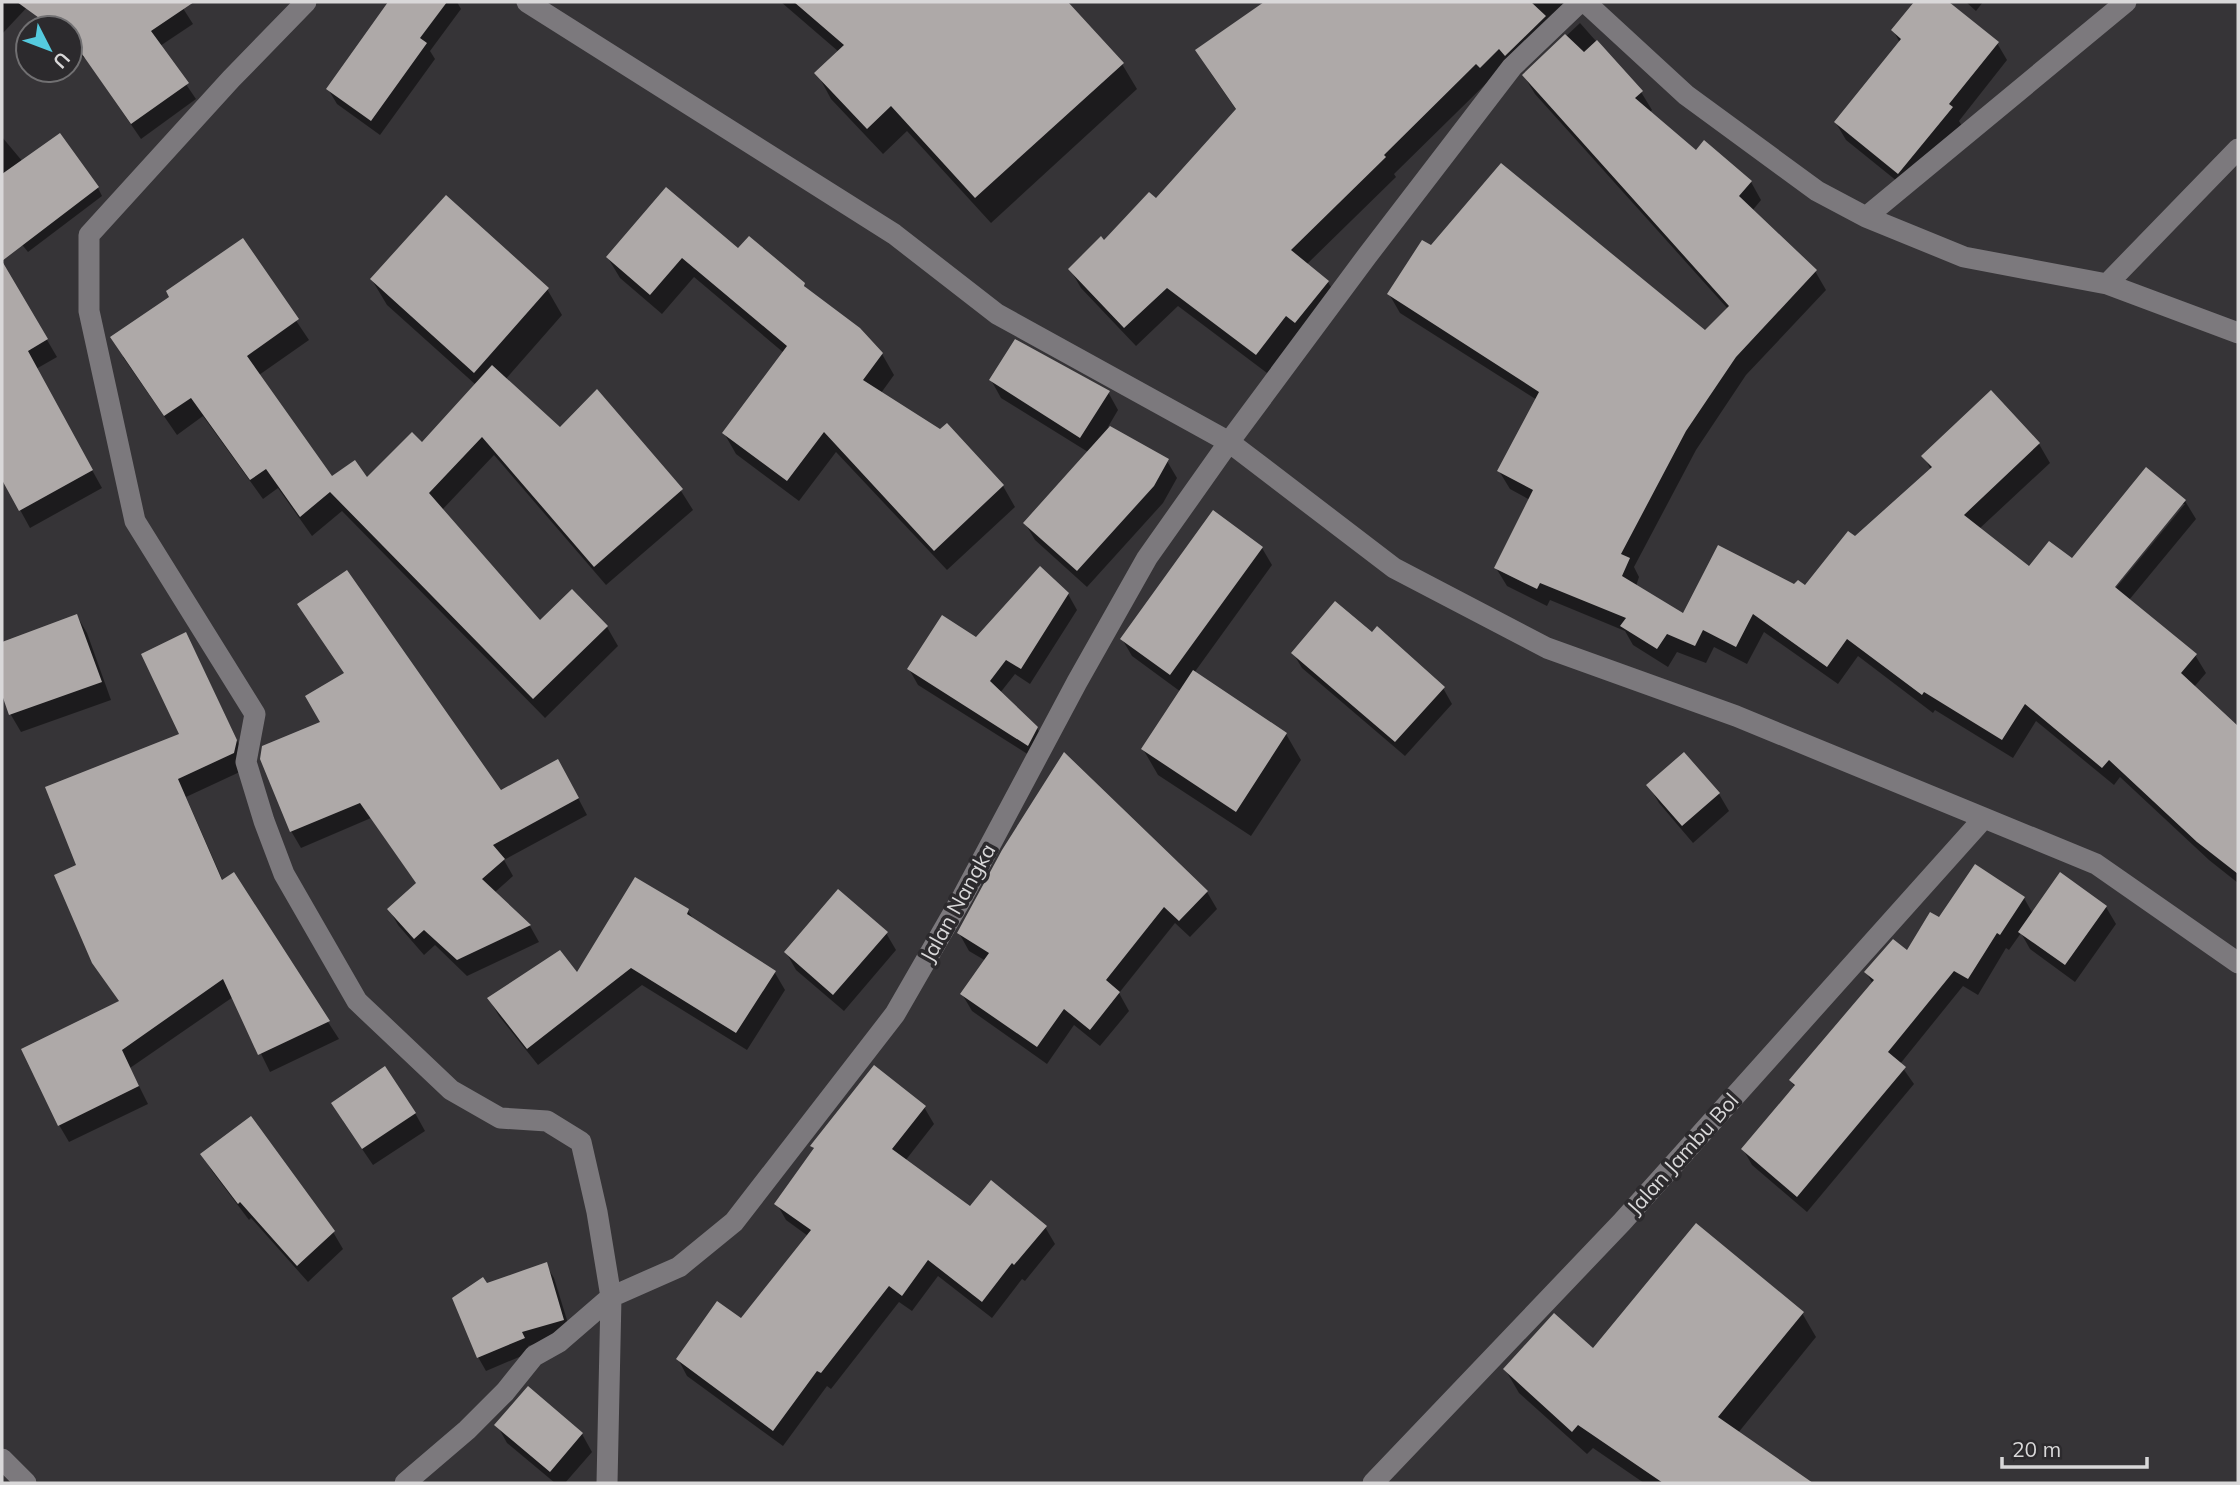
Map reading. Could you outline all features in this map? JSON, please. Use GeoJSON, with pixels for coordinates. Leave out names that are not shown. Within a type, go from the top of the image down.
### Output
{"type":"FeatureCollection","features":[{"type":"Feature","properties":{"kind":"street"},"geometry":{"type":"LineString","coordinates":[[306,2],[231,79],[89,235],[89,311],[135,521],[256,714],[246,762],[264,821],[284,874],[343,978],[357,1001],[451,1090],[499,1118],[547,1121],[581,1142],[597,1212],[611,1297],[607,1483]]}},
{"type":"Feature","properties":{"kind":"street"},"geometry":{"type":"LineString","coordinates":[[527,2],[894,234],[997,314],[1229,442],[1394,568],[1547,648],[1736,716],[2096,864],[2238,963]]}},
{"type":"Feature","properties":{"kind":"street"},"geometry":{"type":"LineString","coordinates":[[1583,2],[1686,95],[1817,191],[1866,217],[1964,257],[2107,284],[2238,332]]}},
{"type":"Feature","properties":{"kind":"street","name":"Jalan Nangka"},"geometry":{"type":"LineString","coordinates":[[405,1483],[495,1402],[534,1356],[559,1342],[611,1297],[680,1267],[734,1222],[895,1014],[963,896],[1077,681],[1147,558],[1367,256],[1512,67],[1583,2]]}},
{"type":"Feature","properties":{"kind":"street"},"geometry":{"type":"LineString","coordinates":[[1866,217],[2126,2]]}},
{"type":"Feature","properties":{"kind":"street"},"geometry":{"type":"LineString","coordinates":[[2107,284],[2238,149]]}},
{"type":"Feature","properties":{"kind":"street","name":"Jalan Jambu Bol"},"geometry":{"type":"LineString","coordinates":[[1373,1483],[1622,1222],[1984,818]]}},
{"type":"Feature","properties":{"kind":"street"},"geometry":{"type":"LineString","coordinates":[[2,1459],[26,1483]]}},
{"type":"Feature","properties":{"kind":"building"},"geometry":{"type":"Polygon","coordinates":[[[17,2],[194,2],[151,31],[189,83],[131,124],[84,57],[84,14],[34,14],[17,2]]]}},
{"type":"Feature","properties":{"kind":"building"},"geometry":{"type":"Polygon","coordinates":[[[388,2],[447,2],[420,38],[427,43],[371,121],[326,89],[388,2]]]}},
{"type":"Feature","properties":{"kind":"building"},"geometry":{"type":"Polygon","coordinates":[[[794,2],[1068,2],[1124,63],[975,198],[891,106],[867,129],[814,73],[844,45],[794,2]]]}},
{"type":"Feature","properties":{"kind":"building"},"geometry":{"type":"Polygon","coordinates":[[[1264,2],[1531,2],[1546,16],[1505,56],[1499,49],[1480,68],[1476,64],[1291,250],[1329,281],[1295,323],[1286,316],[1256,355],[1167,288],[1124,328],[1068,269],[1101,236],[1104,240],[1149,192],[1156,198],[1236,109],[1195,50],[1264,2]]]}},
{"type":"Feature","properties":{"kind":"building"},"geometry":{"type":"Polygon","coordinates":[[[1914,2],[1949,2],[1999,42],[1949,104],[1953,107],[1898,174],[1834,122],[1901,39],[1891,30],[1914,2]]]}},
{"type":"Feature","properties":{"kind":"building"},"geometry":{"type":"Polygon","coordinates":[[[1565,34],[1584,52],[1597,40],[1643,91],[1635,98],[1696,150],[1704,140],[1752,181],[1739,196],[1817,270],[1736,357],[1686,431],[1621,554],[1630,558],[1622,576],[1683,613],[1718,545],[1794,584],[1798,580],[1805,585],[1848,531],[1855,536],[1932,467],[1921,456],[1991,390],[2040,443],[1964,515],[2029,566],[2049,541],[2072,558],[2146,467],[2186,500],[2115,587],[2197,654],[2181,673],[2238,726],[2238,874],[2197,842],[2109,760],[2102,768],[2025,704],[2002,740],[1924,692],[1922,695],[1847,639],[1827,667],[1753,614],[1736,647],[1703,630],[1695,646],[1667,634],[1657,649],[1620,626],[1626,618],[1540,583],[1537,589],[1494,568],[1533,490],[1497,471],[1539,392],[1387,294],[1422,240],[1431,245],[1501,163],[1705,330],[1729,306],[1522,75],[1565,34]]]}},
{"type":"Feature","properties":{"kind":"building"},"geometry":{"type":"Polygon","coordinates":[[[60,133],[99,187],[2,261],[2,174],[60,133]]]}},
{"type":"Feature","properties":{"kind":"building"},"geometry":{"type":"Polygon","coordinates":[[[666,187],[738,248],[749,236],[805,283],[804,286],[860,328],[883,353],[863,380],[940,429],[947,423],[1004,485],[934,551],[824,432],[787,481],[722,433],[787,346],[682,258],[650,295],[606,257],[666,187]]]}},
{"type":"Feature","properties":{"kind":"building"},"geometry":{"type":"Polygon","coordinates":[[[446,195],[549,288],[474,373],[370,279],[446,195]]]}},
{"type":"Feature","properties":{"kind":"building"},"geometry":{"type":"Polygon","coordinates":[[[243,238],[299,319],[247,356],[332,476],[355,460],[367,477],[412,432],[422,442],[492,365],[560,427],[597,389],[683,489],[594,567],[482,437],[429,493],[540,620],[572,589],[608,626],[533,699],[330,492],[300,517],[266,469],[250,480],[191,398],[164,416],[110,337],[169,297],[166,291],[243,238]]]}},
{"type":"Feature","properties":{"kind":"building"},"geometry":{"type":"Polygon","coordinates":[[[2,261],[48,339],[28,351],[93,470],[19,511],[2,480],[2,261]]]}},
{"type":"Feature","properties":{"kind":"building"},"geometry":{"type":"Polygon","coordinates":[[[1015,339],[1110,391],[1080,438],[989,380],[1015,339]]]}},
{"type":"Feature","properties":{"kind":"building"},"geometry":{"type":"Polygon","coordinates":[[[1110,426],[1169,459],[1154,486],[1077,571],[1023,523],[1110,426]]]}},
{"type":"Feature","properties":{"kind":"building"},"geometry":{"type":"Polygon","coordinates":[[[1213,510],[1263,547],[1170,675],[1120,639],[1213,510]]]}},
{"type":"Feature","properties":{"kind":"building"},"geometry":{"type":"Polygon","coordinates":[[[1040,566],[1069,593],[1021,669],[1006,660],[990,681],[1038,727],[1028,746],[907,669],[942,615],[976,637],[1040,566]]]}},
{"type":"Feature","properties":{"kind":"building"},"geometry":{"type":"Polygon","coordinates":[[[347,570],[501,790],[558,759],[579,798],[493,845],[505,859],[482,879],[531,925],[457,960],[424,930],[414,939],[387,909],[416,883],[360,803],[290,832],[260,759],[262,746],[320,722],[305,696],[344,673],[297,604],[347,570]]]}},
{"type":"Feature","properties":{"kind":"building"},"geometry":{"type":"Polygon","coordinates":[[[1335,601],[1372,632],[1377,626],[1445,687],[1395,742],[1291,653],[1335,601]]]}},
{"type":"Feature","properties":{"kind":"building"},"geometry":{"type":"Polygon","coordinates":[[[77,614],[102,682],[9,715],[2,695],[2,642],[77,614]]]}},
{"type":"Feature","properties":{"kind":"building"},"geometry":{"type":"Polygon","coordinates":[[[186,632],[237,740],[234,753],[178,779],[222,880],[234,872],[330,1021],[258,1055],[223,979],[122,1050],[139,1086],[58,1126],[21,1049],[119,1001],[92,963],[54,875],[76,865],[45,787],[179,734],[141,654],[186,632]]]}},
{"type":"Feature","properties":{"kind":"building"},"geometry":{"type":"Polygon","coordinates":[[[1193,670],[1287,733],[1236,812],[1141,749],[1193,670]]]}},
{"type":"Feature","properties":{"kind":"building"},"geometry":{"type":"Polygon","coordinates":[[[1064,752],[1208,891],[1179,921],[1164,907],[1106,980],[1120,992],[1090,1030],[1064,1009],[1037,1047],[960,994],[989,953],[957,933],[1002,850],[1064,752]]]}},
{"type":"Feature","properties":{"kind":"building"},"geometry":{"type":"Polygon","coordinates":[[[1684,752],[1720,793],[1682,826],[1646,785],[1684,752]]]}},
{"type":"Feature","properties":{"kind":"building"},"geometry":{"type":"Polygon","coordinates":[[[1975,864],[2025,897],[2000,935],[1997,933],[1968,979],[1954,971],[1888,1052],[1906,1067],[1797,1197],[1741,1149],[1795,1085],[1789,1080],[1874,980],[1864,972],[1893,939],[1907,950],[1930,912],[1939,917],[1975,864]]]}},
{"type":"Feature","properties":{"kind":"building"},"geometry":{"type":"Polygon","coordinates":[[[2060,872],[2107,906],[2065,965],[2018,932],[2060,872]]]}},
{"type":"Feature","properties":{"kind":"building"},"geometry":{"type":"Polygon","coordinates":[[[635,877],[689,909],[687,914],[776,971],[736,1033],[631,968],[527,1049],[487,998],[560,950],[577,972],[635,877]]]}},
{"type":"Feature","properties":{"kind":"building"},"geometry":{"type":"Polygon","coordinates":[[[838,889],[888,932],[833,995],[784,952],[838,889]]]}},
{"type":"Feature","properties":{"kind":"building"},"geometry":{"type":"Polygon","coordinates":[[[874,1065],[926,1106],[892,1149],[970,1206],[991,1180],[1047,1226],[1014,1265],[1012,1263],[982,1302],[928,1260],[902,1296],[889,1286],[821,1373],[817,1371],[773,1431],[676,1359],[717,1301],[741,1318],[811,1230],[774,1204],[814,1148],[810,1146],[874,1065]]]}},
{"type":"Feature","properties":{"kind":"building"},"geometry":{"type":"Polygon","coordinates":[[[385,1066],[416,1113],[362,1149],[331,1103],[385,1066]]]}},
{"type":"Feature","properties":{"kind":"building"},"geometry":{"type":"Polygon","coordinates":[[[251,1116],[335,1231],[297,1266],[240,1202],[238,1204],[200,1154],[251,1116]]]}},
{"type":"Feature","properties":{"kind":"building"},"geometry":{"type":"Polygon","coordinates":[[[1696,1223],[1804,1312],[1718,1417],[1813,1483],[1663,1483],[1578,1425],[1572,1432],[1503,1369],[1554,1313],[1593,1348],[1696,1223]]]}},
{"type":"Feature","properties":{"kind":"building"},"geometry":{"type":"Polygon","coordinates":[[[547,1262],[564,1320],[522,1332],[525,1338],[477,1358],[452,1298],[483,1277],[487,1283],[547,1262]]]}},
{"type":"Feature","properties":{"kind":"building"},"geometry":{"type":"Polygon","coordinates":[[[528,1386],[583,1433],[550,1472],[494,1425],[528,1386]]]}}]}
